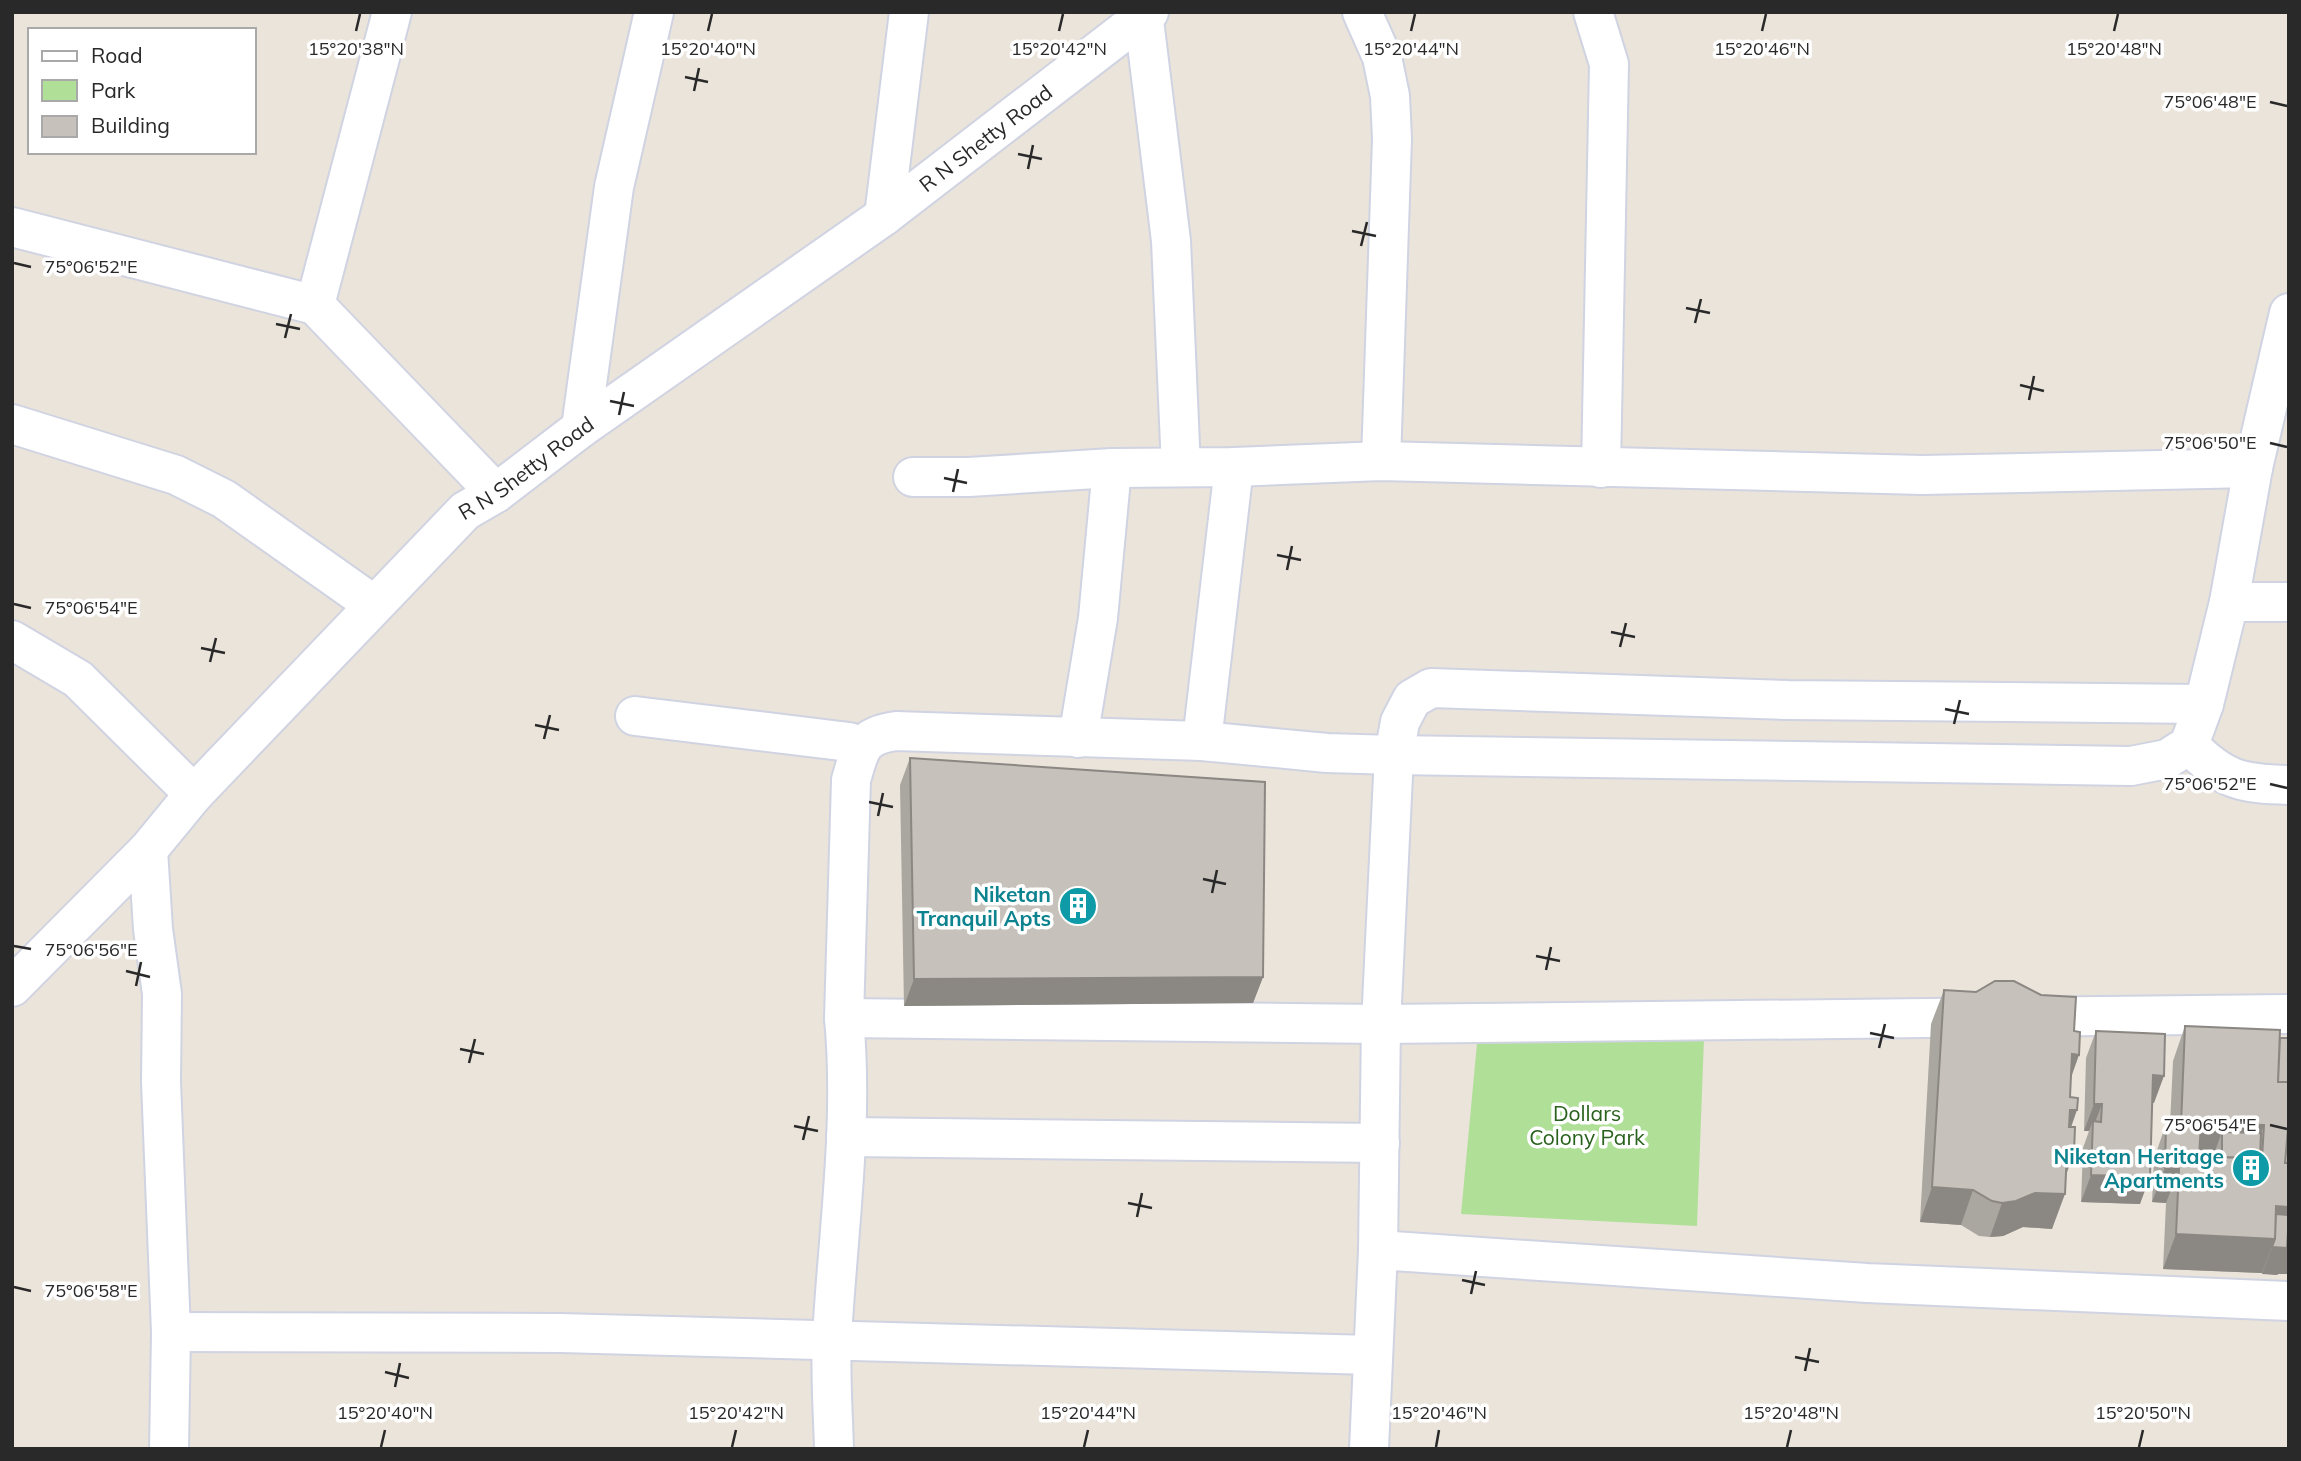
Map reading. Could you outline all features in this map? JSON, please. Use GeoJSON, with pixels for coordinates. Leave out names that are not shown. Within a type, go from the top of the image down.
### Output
{"type":"FeatureCollection","features":[{"type":"Feature","properties":{"kind":"street"},"geometry":{"type":"LineString","coordinates":[[315,305],[392,12]]}},
{"type":"Feature","properties":{"kind":"street"},"geometry":{"type":"LineString","coordinates":[[582,428],[614,187],[654,12]]}},
{"type":"Feature","properties":{"kind":"street"},"geometry":{"type":"LineString","coordinates":[[884,216],[909,12]]}},
{"type":"Feature","properties":{"kind":"street"},"geometry":{"type":"LineString","coordinates":[[1362,12],[1382,57],[1390,96],[1392,139],[1381,461]]}},
{"type":"Feature","properties":{"kind":"street"},"geometry":{"type":"LineString","coordinates":[[1593,12],[1609,64],[1601,468]]}},
{"type":"Feature","properties":{"kind":"street"},"geometry":{"type":"LineString","coordinates":[[1145,14],[1171,242],[1181,467]]}},
{"type":"Feature","properties":{"kind":"street","name":"R N Shetty Road"},"geometry":{"type":"LineString","coordinates":[[12,987],[148,850],[194,794],[465,511],[496,493],[582,428],[884,216],[1145,14]]}},
{"type":"Feature","properties":{"kind":"street"},"geometry":{"type":"LineString","coordinates":[[12,227],[315,305],[496,493]]}},
{"type":"Feature","properties":{"kind":"street"},"geometry":{"type":"LineString","coordinates":[[834,1449],[832,1341],[846,1137],[847,1053],[844,1018],[851,780],[861,747],[879,733],[896,731],[1202,741],[1327,753],[1394,755],[2131,766],[2167,759],[2189,745],[2204,704],[2229,602],[2252,468],[2283,367],[2289,313]]}},
{"type":"Feature","properties":{"kind":"street"},"geometry":{"type":"LineString","coordinates":[[12,424],[176,475],[224,499],[374,605]]}},
{"type":"Feature","properties":{"kind":"street"},"geometry":{"type":"LineString","coordinates":[[913,477],[969,477],[1112,468],[1234,467],[1381,461],[1922,475],[2252,468]]}},
{"type":"Feature","properties":{"kind":"street"},"geometry":{"type":"LineString","coordinates":[[1202,741],[1234,467]]}},
{"type":"Feature","properties":{"kind":"street"},"geometry":{"type":"LineString","coordinates":[[1078,738],[1098,618],[1112,468]]}},
{"type":"Feature","properties":{"kind":"street"},"geometry":{"type":"LineString","coordinates":[[2229,602],[2289,602]]}},
{"type":"Feature","properties":{"kind":"street"},"geometry":{"type":"LineString","coordinates":[[12,640],[78,679],[194,794]]}},
{"type":"Feature","properties":{"kind":"street"},"geometry":{"type":"LineString","coordinates":[[1369,1449],[1378,1250],[1381,1024],[1394,755],[1400,722],[1412,699],[1431,688],[1788,699],[2204,704]]}},
{"type":"Feature","properties":{"kind":"street"},"geometry":{"type":"LineString","coordinates":[[635,716],[849,742],[861,747]]}},
{"type":"Feature","properties":{"kind":"street"},"geometry":{"type":"LineString","coordinates":[[2189,745],[2207,764],[2229,777],[2256,784],[2289,785]]}},
{"type":"Feature","properties":{"kind":"street"},"geometry":{"type":"LineString","coordinates":[[148,850],[153,929],[162,994],[161,1082],[171,1332],[169,1449]]}},
{"type":"Feature","properties":{"kind":"street"},"geometry":{"type":"LineString","coordinates":[[844,1018],[1381,1024],[2289,1014]]}},
{"type":"Feature","properties":{"kind":"street"},"geometry":{"type":"LineString","coordinates":[[846,1137],[1380,1143]]}},
{"type":"Feature","properties":{"kind":"street"},"geometry":{"type":"LineString","coordinates":[[1378,1250],[1867,1283],[2289,1301]]}},
{"type":"Feature","properties":{"kind":"street"},"geometry":{"type":"LineString","coordinates":[[171,1332],[560,1334],[1372,1355]]}},
{"type":"Feature","properties":{"kind":"green space","name":"Dollars Colony Park"},"geometry":{"type":"Polygon","coordinates":[[[1479,1022],[1704,1038],[1697,1226],[1461,1214],[1479,1022]]]}},
{"type":"Feature","properties":{"kind":"building","name":"Niketan Tranquil Apts"},"geometry":{"type":"Polygon","coordinates":[[[910,758],[1265,782],[1263,977],[914,979],[910,758]]]}},
{"type":"Feature","properties":{"kind":"building"},"geometry":{"type":"Polygon","coordinates":[[[1995,981],[2014,981],[2041,995],[2076,997],[2074,1031],[2080,1032],[2079,1055],[2072,1054],[2070,1097],[2078,1098],[2077,1110],[2070,1110],[2069,1127],[2075,1127],[2074,1153],[2067,1152],[2065,1194],[2035,1193],[2016,1201],[2002,1203],[1992,1201],[1973,1190],[1932,1187],[1944,990],[1976,992],[1995,981]]]}},
{"type":"Feature","properties":{"kind":"building"},"geometry":{"type":"Polygon","coordinates":[[[2185,1026],[2280,1030],[2278,1082],[2289,1082],[2285,1163],[2289,1163],[2289,1207],[2276,1206],[2275,1239],[2176,1234],[2179,1169],[2165,1168],[2166,1124],[2181,1125],[2185,1026]],[[2201,1124],[2199,1157],[2262,1158],[2264,1125],[2201,1124]]]}},
{"type":"Feature","properties":{"kind":"building"},"geometry":{"type":"Polygon","coordinates":[[[2096,1031],[2165,1034],[2164,1076],[2153,1075],[2150,1177],[2091,1175],[2093,1121],[2101,1122],[2102,1104],[2094,1104],[2096,1031]]]}},
{"type":"Feature","properties":{"kind":"building"},"geometry":{"type":"Polygon","coordinates":[[[2280,1038],[2289,1038],[2289,1082],[2278,1082],[2280,1038]]]}},
{"type":"Feature","properties":{"kind":"building"},"geometry":{"type":"Polygon","coordinates":[[[2288,1128],[2289,1163],[2285,1163],[2288,1128]]]}},
{"type":"Feature","properties":{"kind":"building"},"geometry":{"type":"Polygon","coordinates":[[[2222,1132],[2261,1133],[2260,1158],[2222,1157],[2222,1132]]]}},
{"type":"Feature","properties":{"kind":"building"},"geometry":{"type":"Polygon","coordinates":[[[2276,1214],[2289,1215],[2287,1248],[2272,1247],[2276,1214]]]}},
{"type":"Feature","properties":{"kind":"place","name":"Niketan Tranquil Apts"},"geometry":{"type":"Point","coordinates":[1078,906]}},
{"type":"Feature","properties":{"kind":"place","name":"Niketan Heritage Apartments"},"geometry":{"type":"Point","coordinates":[2251,1168]}}]}
